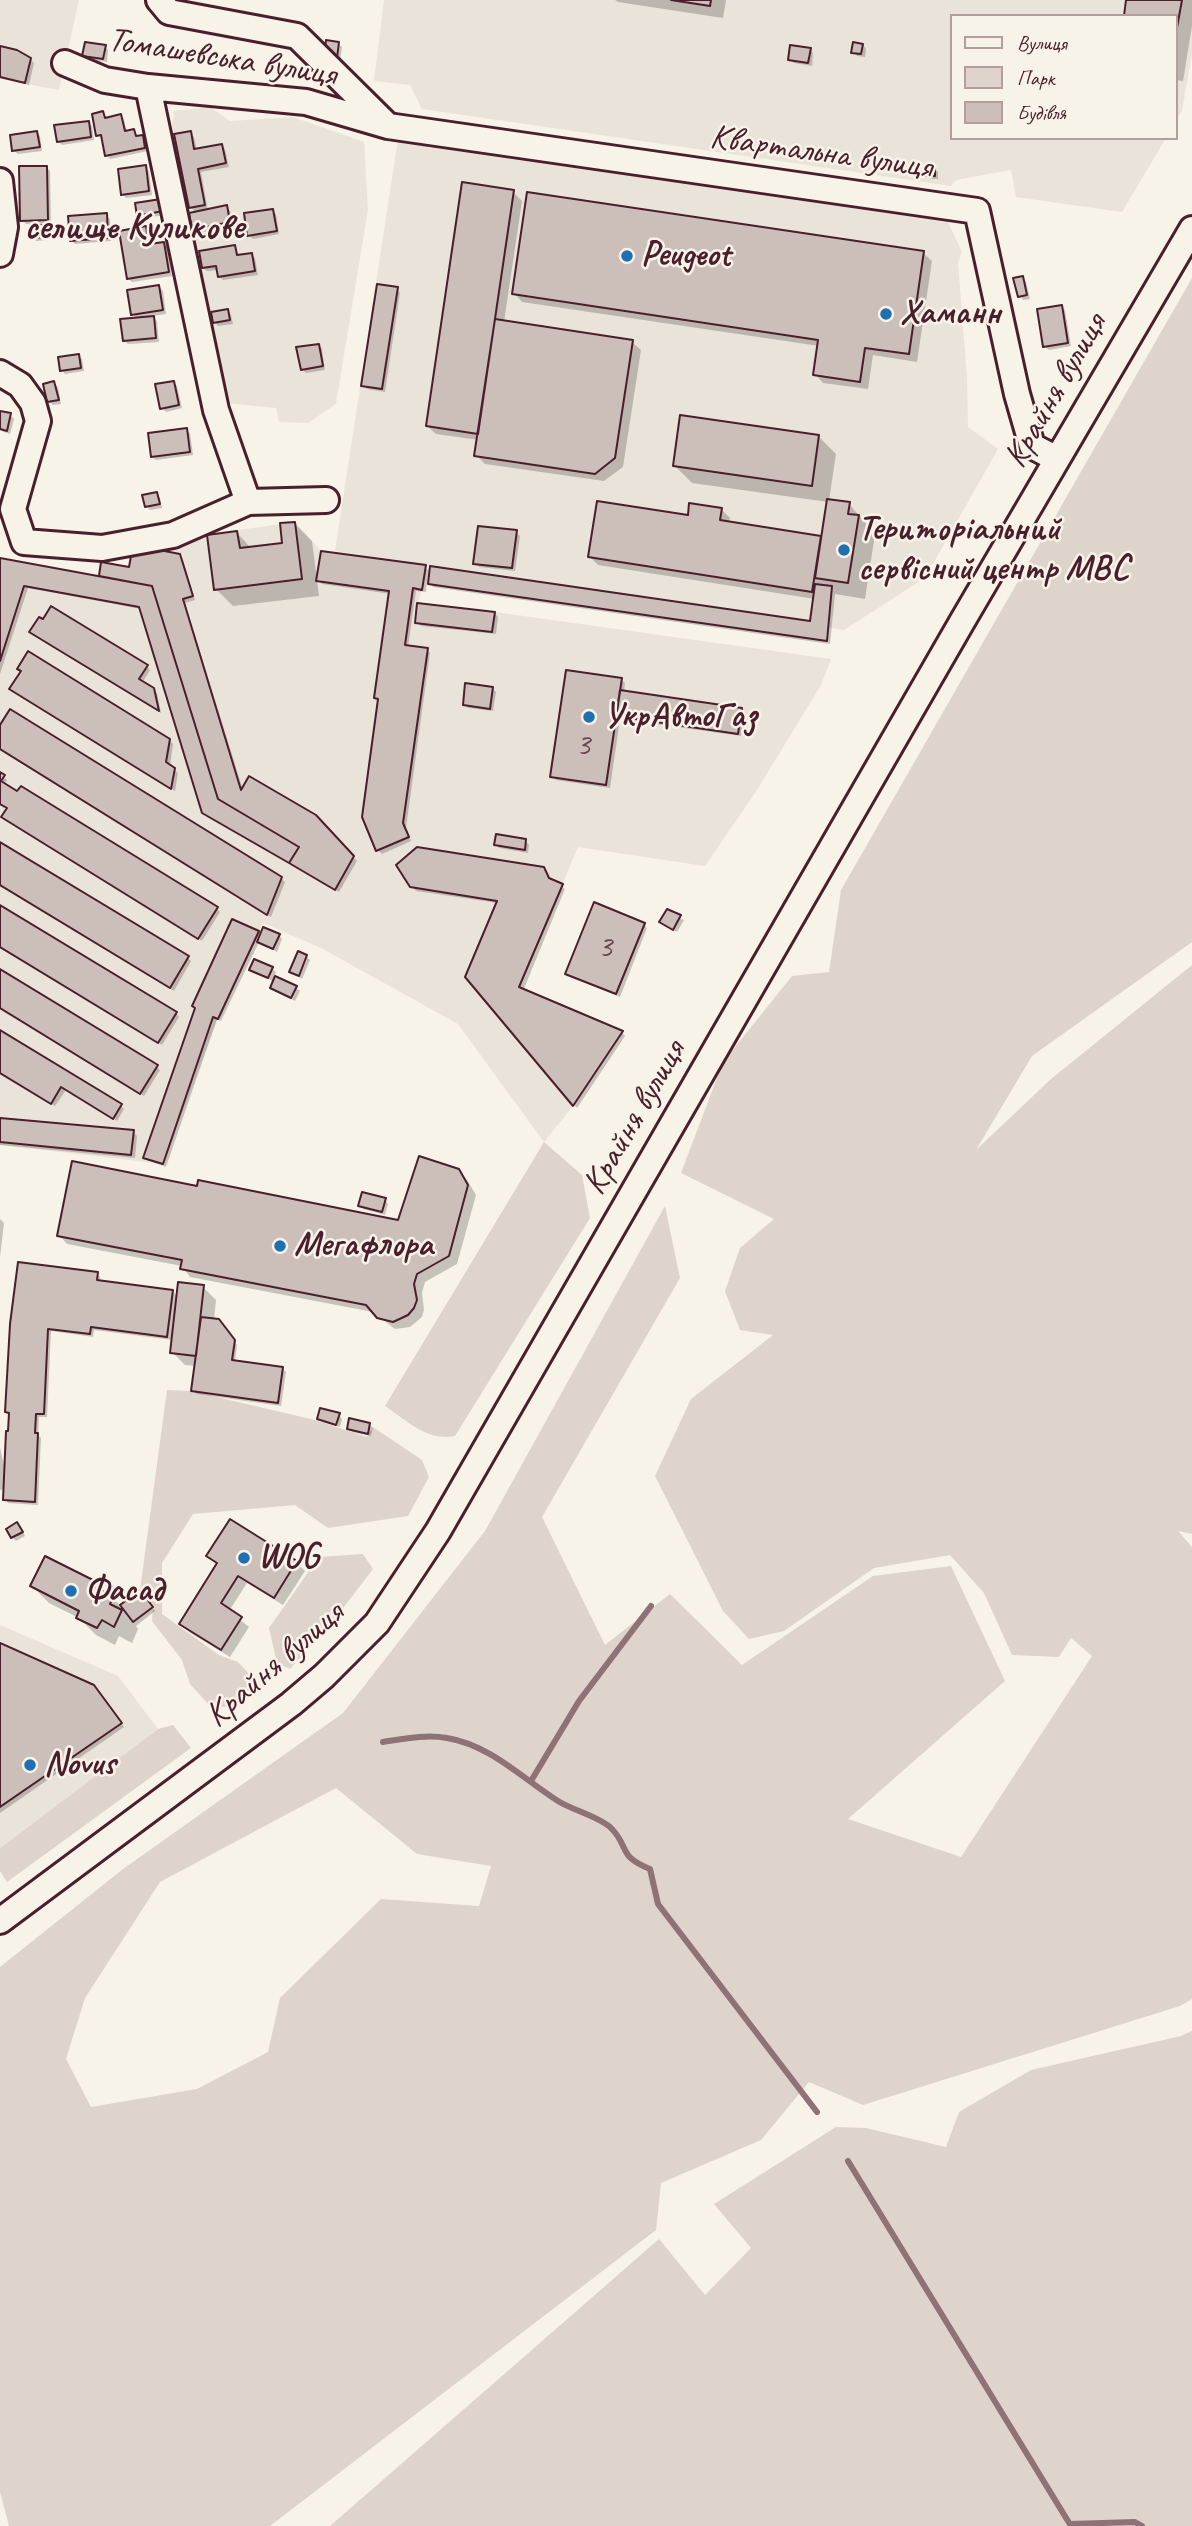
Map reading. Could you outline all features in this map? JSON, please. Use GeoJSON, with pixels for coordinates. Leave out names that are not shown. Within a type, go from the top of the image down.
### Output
{"type":"FeatureCollection","features":[{"type":"Feature","properties":{"kind":"street","name":"Томашевська вулиця"},"geometry":{"type":"LineString","coordinates":[[159,0],[169,12],[297,36],[388,126]]}},
{"type":"Feature","properties":{"kind":"street","name":"Томашевська вулиця"},"geometry":{"type":"LineString","coordinates":[[65,63],[105,79],[148,87],[306,102],[388,126]]}},
{"type":"Feature","properties":{"kind":"street"},"geometry":{"type":"LineString","coordinates":[[148,87],[216,410],[248,502]]}},
{"type":"Feature","properties":{"kind":"street","name":"Квартальна вулиця"},"geometry":{"type":"LineString","coordinates":[[388,126],[977,211],[1017,394],[1032,446],[1057,459]]}},
{"type":"Feature","properties":{"kind":"street"},"geometry":{"type":"LineString","coordinates":[[0,181],[5,227],[0,254]]}},
{"type":"Feature","properties":{"kind":"street","name":"Крайня вулиця"},"geometry":{"type":"LineString","coordinates":[[0,1920],[291,1704],[324,1676],[377,1623],[438,1531],[1192,229]]}},
{"type":"Feature","properties":{"kind":"street"},"geometry":{"type":"LineString","coordinates":[[0,373],[20,385],[33,403],[37,421],[13,509],[24,542],[102,548],[173,535],[248,502],[326,500]]}},
{"type":"Feature","properties":{"kind":"shaded area"},"geometry":{"type":"Polygon","coordinates":[[[0,0],[79,0],[59,90],[0,79],[0,0]]]}},
{"type":"Feature","properties":{"kind":"shaded area"},"geometry":{"type":"Polygon","coordinates":[[[384,0],[1192,0],[1192,54],[1182,111],[1178,117],[1178,14],[950,14],[950,140],[1165,140],[1122,212],[1016,197],[1011,170],[956,180],[951,186],[422,109],[410,85],[374,81],[384,0]]]}},
{"type":"Feature","properties":{"kind":"shaded area"},"geometry":{"type":"Polygon","coordinates":[[[210,107],[230,121],[293,117],[364,142],[368,210],[336,404],[308,423],[279,422],[276,408],[226,403],[171,133],[174,111],[210,107]]]}},
{"type":"Feature","properties":{"kind":"shaded area"},"geometry":{"type":"Polygon","coordinates":[[[398,139],[946,218],[962,252],[958,263],[968,427],[998,449],[934,562],[917,583],[844,630],[426,565],[415,622],[492,631],[495,612],[831,659],[821,685],[757,790],[705,866],[578,847],[519,987],[623,1031],[573,1106],[544,1142],[458,1024],[321,948],[263,923],[218,1019],[163,1164],[0,1145],[0,558],[98,576],[101,562],[129,567],[133,545],[295,522],[321,551],[377,558],[335,551],[398,139]]]}},
{"type":"Feature","properties":{"kind":"shaded area"},"geometry":{"type":"Polygon","coordinates":[[[0,1625],[118,1676],[158,1729],[0,1848],[0,1625]]]}},
{"type":"Feature","properties":{"kind":"green space"},"geometry":{"type":"Polygon","coordinates":[[[1192,278],[1192,942],[1032,1056],[976,1150],[1051,1079],[1192,965],[1192,1534],[1178,1531],[1192,1547],[1192,1999],[1180,2006],[863,2105],[809,2082],[761,2140],[661,2183],[656,2230],[270,2526],[9,2526],[0,2492],[0,1967],[123,1869],[343,1713],[485,1531],[665,1206],[680,1278],[542,1517],[605,1645],[670,1594],[742,1665],[873,1576],[951,1566],[1005,1681],[848,1819],[961,1857],[1092,1656],[1071,1638],[1059,1657],[1012,1655],[984,1593],[950,1555],[874,1568],[784,1631],[749,1639],[723,1611],[655,1476],[691,1399],[773,1335],[740,1330],[725,1291],[740,1248],[774,1219],[681,1173],[723,1062],[792,976],[829,972],[841,890],[1192,278]],[[336,1788],[160,1882],[85,1998],[66,2059],[91,2107],[197,2089],[268,2052],[280,1998],[381,1899],[479,1906],[491,1866],[417,1854],[336,1788]]]}},
{"type":"Feature","properties":{"kind":"green space"},"geometry":{"type":"Polygon","coordinates":[[[544,1142],[582,1175],[590,1218],[455,1436],[427,1433],[385,1406],[544,1142]]]}},
{"type":"Feature","properties":{"kind":"green space"},"geometry":{"type":"Polygon","coordinates":[[[167,1390],[191,1391],[315,1420],[367,1437],[373,1427],[422,1460],[429,1477],[408,1516],[328,1528],[295,1505],[193,1514],[162,1563],[162,1614],[219,1655],[238,1662],[252,1677],[251,1693],[236,1707],[211,1707],[190,1684],[182,1660],[152,1621],[153,1607],[140,1590],[167,1390]]]}},
{"type":"Feature","properties":{"kind":"green space"},"geometry":{"type":"Polygon","coordinates":[[[363,1554],[373,1569],[330,1625],[290,1669],[277,1663],[269,1628],[319,1557],[363,1554]]]}},
{"type":"Feature","properties":{"kind":"green space"},"geometry":{"type":"Polygon","coordinates":[[[173,1725],[191,1748],[7,1882],[0,1871],[0,1848],[158,1729],[173,1725]]]}},
{"type":"Feature","properties":{"kind":"green space"},"geometry":{"type":"Polygon","coordinates":[[[1192,2031],[1192,2526],[330,2526],[659,2239],[705,2295],[751,2248],[714,2204],[836,2127],[866,2128],[946,2147],[959,2112],[1031,2070],[1181,2036],[1192,2031]]]}},
{"type":"Feature","properties":{"kind":"building"},"geometry":{"type":"Polygon","coordinates":[[[671,0],[711,0],[710,6],[671,0]]]}},
{"type":"Feature","properties":{"kind":"building"},"geometry":{"type":"Polygon","coordinates":[[[1126,0],[1182,0],[1178,22],[1178,14],[1124,14],[1126,0]]]}},
{"type":"Feature","properties":{"kind":"building"},"geometry":{"type":"Polygon","coordinates":[[[326,40],[339,42],[337,58],[324,57],[326,40]]]}},
{"type":"Feature","properties":{"kind":"building"},"geometry":{"type":"Polygon","coordinates":[[[85,42],[106,45],[103,59],[82,56],[85,42]]]}},
{"type":"Feature","properties":{"kind":"building"},"geometry":{"type":"Polygon","coordinates":[[[853,42],[863,44],[861,54],[851,53],[853,42]]]}},
{"type":"Feature","properties":{"kind":"building"},"geometry":{"type":"Polygon","coordinates":[[[790,45],[811,48],[808,63],[788,60],[790,45]]]}},
{"type":"Feature","properties":{"kind":"building"},"geometry":{"type":"Polygon","coordinates":[[[0,46],[17,50],[31,58],[25,83],[0,77],[0,46]]]}},
{"type":"Feature","properties":{"kind":"building"},"geometry":{"type":"Polygon","coordinates":[[[103,111],[105,118],[121,114],[125,131],[134,129],[136,136],[143,135],[145,148],[105,156],[101,135],[96,136],[92,114],[103,111]]]}},
{"type":"Feature","properties":{"kind":"building"},"geometry":{"type":"Polygon","coordinates":[[[89,121],[91,137],[57,142],[54,125],[89,121]]]}},
{"type":"Feature","properties":{"kind":"building"},"geometry":{"type":"Polygon","coordinates":[[[37,131],[40,147],[12,151],[10,135],[37,131]]]}},
{"type":"Feature","properties":{"kind":"building"},"geometry":{"type":"Polygon","coordinates":[[[191,131],[194,149],[222,144],[226,163],[198,169],[205,205],[189,208],[174,134],[191,131]]]}},
{"type":"Feature","properties":{"kind":"building"},"geometry":{"type":"Polygon","coordinates":[[[146,165],[149,191],[121,195],[118,169],[146,165]]]}},
{"type":"Feature","properties":{"kind":"building"},"geometry":{"type":"Polygon","coordinates":[[[19,166],[47,166],[48,220],[20,221],[19,166]]]}},
{"type":"Feature","properties":{"kind":"building"},"geometry":{"type":"Polygon","coordinates":[[[924,166],[935,166],[935,176],[923,176],[924,166]]]}},
{"type":"Feature","properties":{"kind":"building"},"geometry":{"type":"Polygon","coordinates":[[[462,182],[514,190],[478,434],[426,426],[462,182]]]}},
{"type":"Feature","properties":{"kind":"building"},"geometry":{"type":"Polygon","coordinates":[[[527,192],[924,251],[909,354],[865,348],[860,382],[813,375],[818,340],[512,294],[527,192]]]}},
{"type":"Feature","properties":{"kind":"building"},"geometry":{"type":"Polygon","coordinates":[[[161,199],[163,211],[137,216],[135,203],[161,199]]]}},
{"type":"Feature","properties":{"kind":"building"},"geometry":{"type":"Polygon","coordinates":[[[227,205],[230,222],[192,230],[189,213],[227,205]]]}},
{"type":"Feature","properties":{"kind":"building"},"geometry":{"type":"Polygon","coordinates":[[[273,209],[277,231],[247,236],[244,213],[273,209]]]}},
{"type":"Feature","properties":{"kind":"building"},"geometry":{"type":"Polygon","coordinates":[[[107,213],[108,238],[70,241],[68,216],[107,213]]]}},
{"type":"Feature","properties":{"kind":"building"},"geometry":{"type":"Polygon","coordinates":[[[30,225],[45,225],[46,237],[30,238],[30,225]]]}},
{"type":"Feature","properties":{"kind":"building"},"geometry":{"type":"Polygon","coordinates":[[[146,226],[149,244],[164,242],[169,272],[127,279],[119,231],[146,226]]]}},
{"type":"Feature","properties":{"kind":"building"},"geometry":{"type":"Polygon","coordinates":[[[235,245],[237,255],[252,253],[255,271],[218,277],[216,266],[202,268],[199,251],[235,245]]]}},
{"type":"Feature","properties":{"kind":"building"},"geometry":{"type":"Polygon","coordinates":[[[1023,276],[1027,295],[1018,297],[1013,278],[1023,276]]]}},
{"type":"Feature","properties":{"kind":"building"},"geometry":{"type":"Polygon","coordinates":[[[377,284],[398,287],[382,389],[361,386],[377,284]]]}},
{"type":"Feature","properties":{"kind":"building"},"geometry":{"type":"Polygon","coordinates":[[[159,285],[163,310],[131,315],[127,290],[159,285]]]}},
{"type":"Feature","properties":{"kind":"building"},"geometry":{"type":"Polygon","coordinates":[[[1062,305],[1068,343],[1043,347],[1037,309],[1062,305]]]}},
{"type":"Feature","properties":{"kind":"building"},"geometry":{"type":"Polygon","coordinates":[[[228,309],[230,320],[213,323],[211,312],[228,309]]]}},
{"type":"Feature","properties":{"kind":"building"},"geometry":{"type":"Polygon","coordinates":[[[154,316],[156,338],[123,341],[120,319],[154,316]]]}},
{"type":"Feature","properties":{"kind":"building"},"geometry":{"type":"Polygon","coordinates":[[[495,319],[633,340],[615,458],[595,474],[474,456],[495,319]]]}},
{"type":"Feature","properties":{"kind":"building"},"geometry":{"type":"Polygon","coordinates":[[[319,344],[323,366],[301,370],[296,347],[319,344]]]}},
{"type":"Feature","properties":{"kind":"building"},"geometry":{"type":"Polygon","coordinates":[[[79,354],[81,368],[60,371],[58,357],[79,354]]]}},
{"type":"Feature","properties":{"kind":"building"},"geometry":{"type":"Polygon","coordinates":[[[54,381],[59,400],[47,402],[43,384],[54,381]]]}},
{"type":"Feature","properties":{"kind":"building"},"geometry":{"type":"Polygon","coordinates":[[[174,381],[179,405],[160,409],[155,384],[174,381]]]}},
{"type":"Feature","properties":{"kind":"building"},"geometry":{"type":"Polygon","coordinates":[[[0,411],[11,413],[7,431],[0,429],[0,411]]]}},
{"type":"Feature","properties":{"kind":"building"},"geometry":{"type":"Polygon","coordinates":[[[680,415],[819,435],[812,486],[673,466],[680,415]]]}},
{"type":"Feature","properties":{"kind":"building"},"geometry":{"type":"Polygon","coordinates":[[[187,428],[190,452],[151,457],[148,433],[187,428]]]}},
{"type":"Feature","properties":{"kind":"building"},"geometry":{"type":"Polygon","coordinates":[[[157,492],[160,504],[145,507],[142,495],[157,492]]]}},
{"type":"Feature","properties":{"kind":"building"},"geometry":{"type":"Polygon","coordinates":[[[827,499],[850,502],[848,514],[859,515],[848,583],[815,578],[827,499]]]}},
{"type":"Feature","properties":{"kind":"building"},"geometry":{"type":"Polygon","coordinates":[[[597,501],[688,515],[689,503],[722,508],[720,520],[821,536],[812,592],[588,557],[597,501]]]}},
{"type":"Feature","properties":{"kind":"building"},"geometry":{"type":"Polygon","coordinates":[[[295,522],[302,579],[214,590],[207,535],[237,531],[240,548],[282,543],[280,523],[295,522]]]}},
{"type":"Feature","properties":{"kind":"building"},"geometry":{"type":"Polygon","coordinates":[[[478,526],[517,530],[512,568],[473,564],[478,526]]]}},
{"type":"Feature","properties":{"kind":"building"},"geometry":{"type":"Polygon","coordinates":[[[133,545],[180,554],[193,596],[183,599],[241,790],[249,776],[316,815],[354,856],[335,890],[289,863],[299,847],[218,799],[152,586],[99,576],[101,562],[129,567],[133,545]]]}},
{"type":"Feature","properties":{"kind":"building"},"geometry":{"type":"Polygon","coordinates":[[[321,551],[426,565],[422,590],[413,588],[405,645],[428,648],[403,823],[409,837],[376,851],[362,817],[378,699],[374,698],[389,591],[316,581],[321,551]]]}},
{"type":"Feature","properties":{"kind":"building"},"geometry":{"type":"Polygon","coordinates":[[[0,558],[152,586],[218,799],[299,847],[289,863],[202,813],[139,607],[24,586],[0,661],[0,558]]]}},
{"type":"Feature","properties":{"kind":"building"},"geometry":{"type":"Polygon","coordinates":[[[430,566],[810,621],[815,584],[832,586],[827,641],[428,584],[430,566]]]}},
{"type":"Feature","properties":{"kind":"building"},"geometry":{"type":"Polygon","coordinates":[[[417,603],[495,612],[492,632],[415,623],[417,603]]]}},
{"type":"Feature","properties":{"kind":"building"},"geometry":{"type":"Polygon","coordinates":[[[51,606],[148,665],[139,679],[154,688],[159,711],[29,632],[39,617],[43,619],[51,606]]]}},
{"type":"Feature","properties":{"kind":"building"},"geometry":{"type":"Polygon","coordinates":[[[28,651],[170,739],[166,762],[175,768],[171,789],[9,689],[21,671],[17,669],[28,651]]]}},
{"type":"Feature","properties":{"kind":"building"},"geometry":{"type":"Polygon","coordinates":[[[566,670],[622,678],[606,785],[550,777],[566,670]]]}},
{"type":"Feature","properties":{"kind":"building"},"geometry":{"type":"Polygon","coordinates":[[[465,683],[493,687],[490,709],[463,705],[465,683]]]}},
{"type":"Feature","properties":{"kind":"building"},"geometry":{"type":"Polygon","coordinates":[[[620,690],[742,708],[738,734],[616,716],[620,690]]]}},
{"type":"Feature","properties":{"kind":"building"},"geometry":{"type":"Polygon","coordinates":[[[10,709],[282,877],[267,915],[0,749],[0,725],[10,709]]]}},
{"type":"Feature","properties":{"kind":"building"},"geometry":{"type":"Polygon","coordinates":[[[0,772],[5,775],[1,781],[17,791],[21,786],[218,907],[198,939],[1,817],[7,808],[0,804],[0,772]]]}},
{"type":"Feature","properties":{"kind":"building"},"geometry":{"type":"Polygon","coordinates":[[[496,834],[526,839],[525,850],[494,845],[496,834]]]}},
{"type":"Feature","properties":{"kind":"building"},"geometry":{"type":"Polygon","coordinates":[[[0,842],[189,956],[170,988],[0,885],[0,842]]]}},
{"type":"Feature","properties":{"kind":"building"},"geometry":{"type":"Polygon","coordinates":[[[417,847],[544,867],[549,878],[563,884],[519,987],[623,1031],[573,1106],[465,977],[497,901],[410,887],[396,865],[417,847]]]}},
{"type":"Feature","properties":{"kind":"building"},"geometry":{"type":"Polygon","coordinates":[[[594,902],[645,923],[616,994],[565,974],[594,902]]]}},
{"type":"Feature","properties":{"kind":"building"},"geometry":{"type":"Polygon","coordinates":[[[0,905],[177,1012],[158,1043],[0,947],[0,905]]]}},
{"type":"Feature","properties":{"kind":"building"},"geometry":{"type":"Polygon","coordinates":[[[667,909],[681,915],[673,930],[659,922],[667,909]]]}},
{"type":"Feature","properties":{"kind":"building"},"geometry":{"type":"Polygon","coordinates":[[[232,919],[259,931],[218,1019],[213,1017],[163,1164],[143,1158],[195,1008],[192,1006],[232,919]]]}},
{"type":"Feature","properties":{"kind":"building"},"geometry":{"type":"Polygon","coordinates":[[[263,927],[280,934],[273,949],[257,942],[263,927]]]}},
{"type":"Feature","properties":{"kind":"building"},"geometry":{"type":"Polygon","coordinates":[[[298,951],[307,955],[299,976],[289,972],[298,951]]]}},
{"type":"Feature","properties":{"kind":"building"},"geometry":{"type":"Polygon","coordinates":[[[254,959],[273,967],[268,978],[249,970],[254,959]]]}},
{"type":"Feature","properties":{"kind":"building"},"geometry":{"type":"Polygon","coordinates":[[[0,969],[158,1065],[140,1094],[0,1008],[0,969]]]}},
{"type":"Feature","properties":{"kind":"building"},"geometry":{"type":"Polygon","coordinates":[[[275,976],[297,986],[291,998],[270,988],[275,976]]]}},
{"type":"Feature","properties":{"kind":"building"},"geometry":{"type":"Polygon","coordinates":[[[0,1030],[122,1104],[113,1119],[61,1087],[51,1104],[0,1073],[0,1030]]]}},
{"type":"Feature","properties":{"kind":"building"},"geometry":{"type":"Polygon","coordinates":[[[0,1118],[134,1130],[131,1155],[0,1142],[0,1118]]]}},
{"type":"Feature","properties":{"kind":"building","name":"Мегафлора"},"geometry":{"type":"Polygon","coordinates":[[[419,1156],[459,1169],[468,1185],[449,1256],[417,1274],[414,1284],[417,1300],[414,1308],[408,1315],[393,1322],[377,1318],[366,1305],[180,1269],[182,1260],[57,1236],[72,1161],[197,1186],[198,1180],[398,1220],[419,1156]]]}},
{"type":"Feature","properties":{"kind":"building"},"geometry":{"type":"Polygon","coordinates":[[[362,1192],[386,1198],[382,1212],[358,1206],[362,1192]]]}},
{"type":"Feature","properties":{"kind":"building"},"geometry":{"type":"Polygon","coordinates":[[[18,1262],[98,1272],[97,1280],[173,1290],[167,1337],[91,1327],[90,1334],[48,1329],[44,1414],[36,1414],[35,1433],[38,1433],[35,1502],[3,1500],[9,1413],[5,1412],[10,1324],[18,1262]]]}},
{"type":"Feature","properties":{"kind":"building"},"geometry":{"type":"Polygon","coordinates":[[[178,1282],[204,1285],[196,1356],[170,1353],[178,1282]]]}},
{"type":"Feature","properties":{"kind":"building"},"geometry":{"type":"Polygon","coordinates":[[[201,1317],[219,1319],[235,1340],[232,1360],[283,1367],[278,1403],[191,1391],[201,1317]]]}},
{"type":"Feature","properties":{"kind":"building"},"geometry":{"type":"Polygon","coordinates":[[[320,1408],[340,1413],[336,1425],[317,1419],[320,1408]]]}},
{"type":"Feature","properties":{"kind":"building"},"geometry":{"type":"Polygon","coordinates":[[[349,1418],[370,1423],[368,1434],[347,1429],[349,1418]]]}},
{"type":"Feature","properties":{"kind":"building"},"geometry":{"type":"Polygon","coordinates":[[[230,1519],[297,1561],[274,1598],[238,1576],[221,1603],[242,1617],[221,1650],[179,1624],[217,1563],[206,1556],[230,1519]]]}},
{"type":"Feature","properties":{"kind":"building"},"geometry":{"type":"Polygon","coordinates":[[[17,1522],[23,1532],[11,1538],[6,1529],[17,1522]]]}},
{"type":"Feature","properties":{"kind":"building","name":"Фасад"},"geometry":{"type":"Polygon","coordinates":[[[45,1556],[95,1581],[92,1586],[113,1596],[110,1604],[122,1610],[114,1627],[102,1620],[97,1628],[76,1618],[79,1611],[30,1586],[45,1556]]]}},
{"type":"Feature","properties":{"kind":"building"},"geometry":{"type":"Polygon","coordinates":[[[140,1590],[153,1607],[133,1622],[120,1605],[140,1590]]]}},
{"type":"Feature","properties":{"kind":"building","name":"Novus"},"geometry":{"type":"Polygon","coordinates":[[[0,1643],[94,1685],[122,1723],[0,1807],[0,1643]]]}},
{"type":"Feature","properties":{"kind":"waterway"},"geometry":{"type":"LineString","coordinates":[[531,1781],[579,1701],[651,1606]]}},
{"type":"Feature","properties":{"kind":"waterway"},"geometry":{"type":"LineString","coordinates":[[383,1742],[415,1737],[447,1738],[463,1742],[492,1755],[558,1801],[600,1820],[611,1828],[628,1855],[650,1869],[658,1904],[817,2112]]}},
{"type":"Feature","properties":{"kind":"waterway"},"geometry":{"type":"LineString","coordinates":[[848,2161],[1071,2526]]}},
{"type":"Feature","properties":{"kind":"waterway"},"geometry":{"type":"LineString","coordinates":[[1070,2524],[1135,2522],[1142,2526]]}},
{"type":"Feature","properties":{"kind":"place","name":"Peugeot"},"geometry":{"type":"Point","coordinates":[627,256]}},
{"type":"Feature","properties":{"kind":"place","name":"Хаманн"},"geometry":{"type":"Point","coordinates":[886,314]}},
{"type":"Feature","properties":{"kind":"place","name":"Територіальний сервісний центр МВС"},"geometry":{"type":"Point","coordinates":[844,550]}},
{"type":"Feature","properties":{"kind":"place","name":"УкрАвтоГаз"},"geometry":{"type":"Point","coordinates":[589,717]}},
{"type":"Feature","properties":{"kind":"place","name":"Мегафлора"},"geometry":{"type":"Point","coordinates":[280,1246]}},
{"type":"Feature","properties":{"kind":"place","name":"WOG"},"geometry":{"type":"Point","coordinates":[244,1558]}},
{"type":"Feature","properties":{"kind":"place","name":"Фасад"},"geometry":{"type":"Point","coordinates":[71,1591]}},
{"type":"Feature","properties":{"kind":"place","name":"Novus"},"geometry":{"type":"Point","coordinates":[30,1765]}},
{"type":"Feature","properties":{"kind":"district","name":"селище Куликове"},"geometry":{"type":"Point","coordinates":[134,228]}}]}
